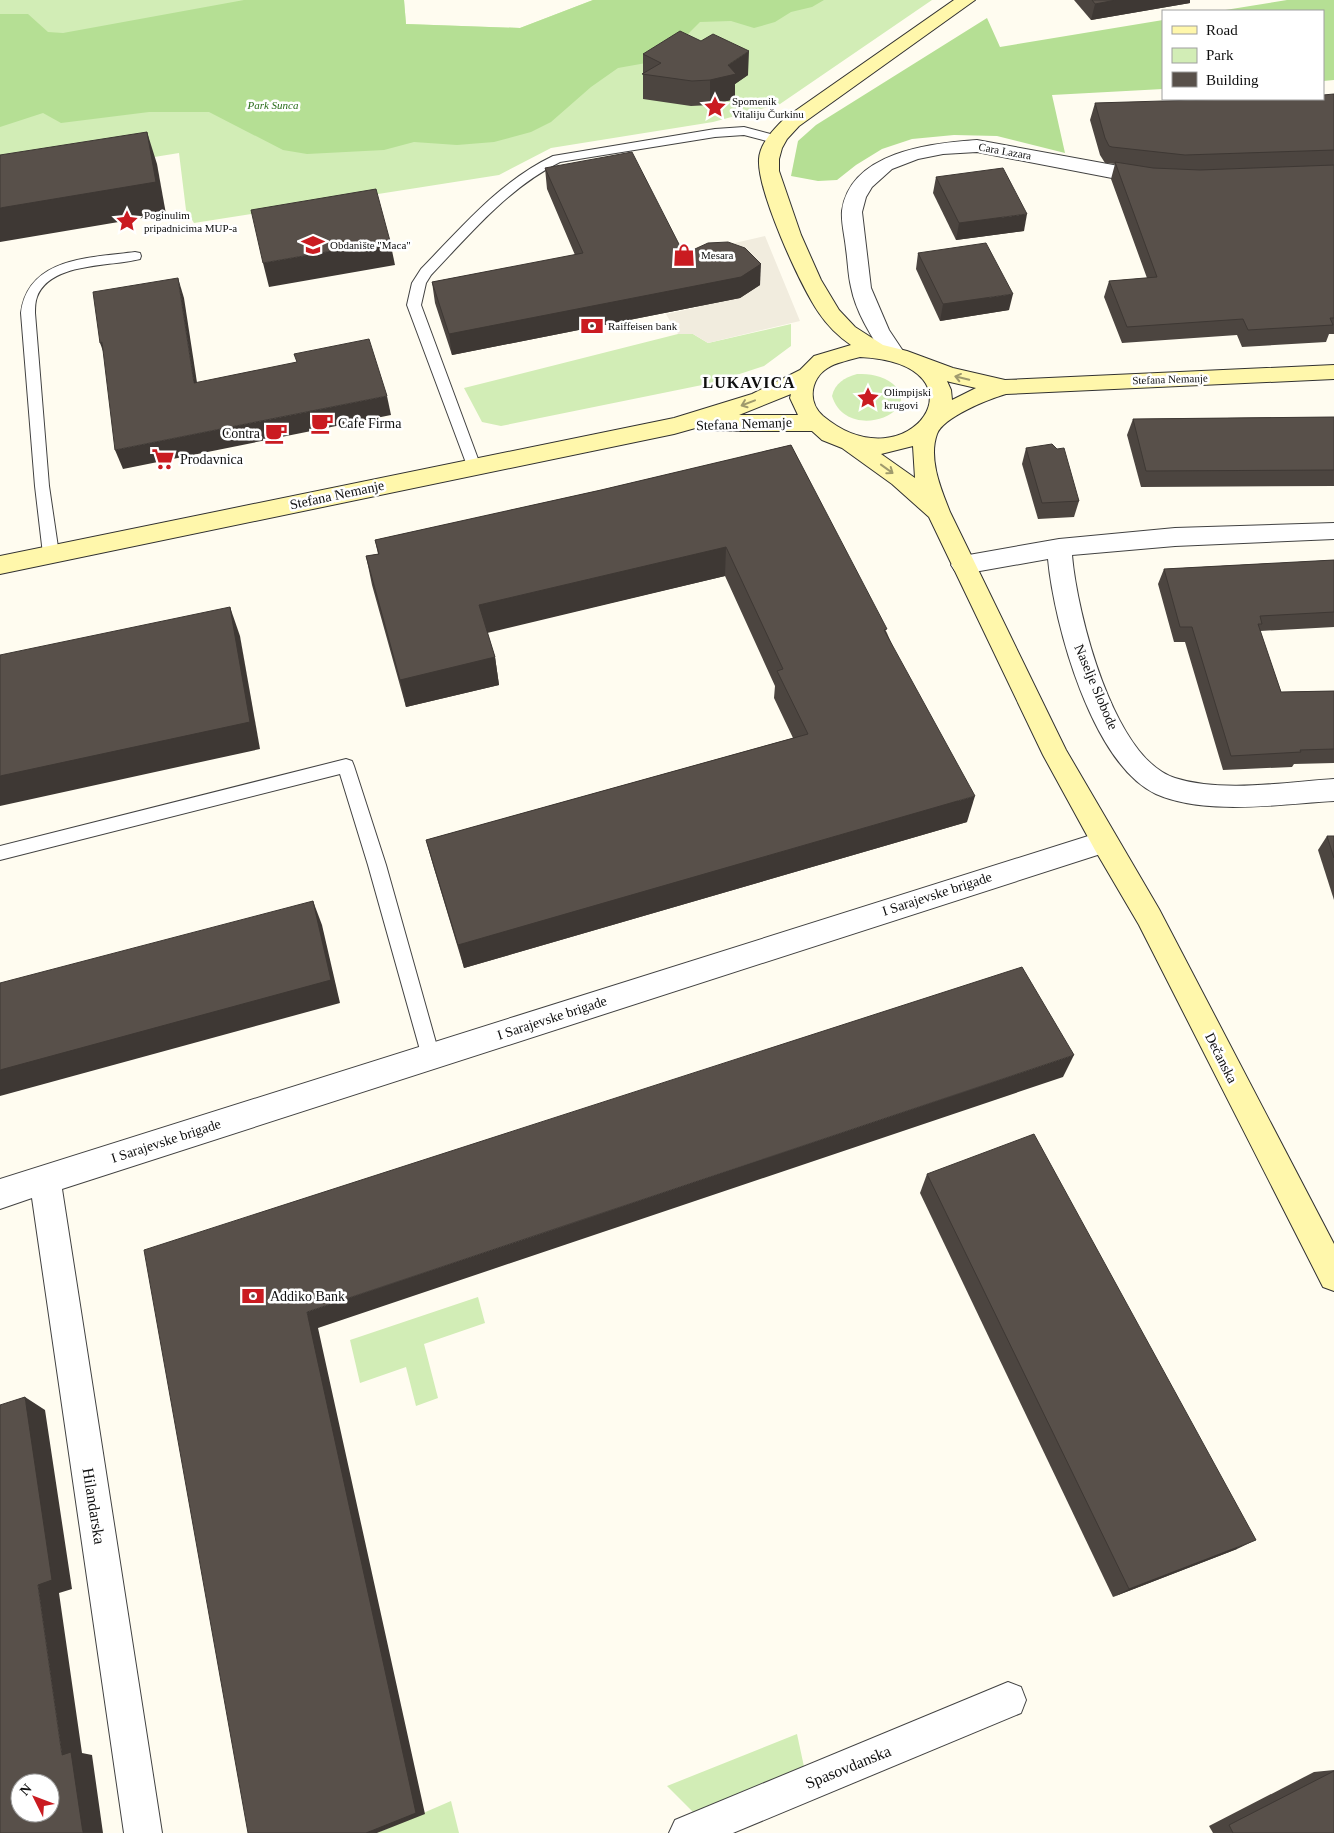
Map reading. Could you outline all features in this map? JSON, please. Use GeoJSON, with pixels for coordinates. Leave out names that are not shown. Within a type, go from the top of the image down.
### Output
{"type":"FeatureCollection","features":[{"type":"Feature","properties":{"kind":"street"},"geometry":{"type":"LineString","coordinates":[[847,442],[868,446],[890,445],[910,440],[932,424],[941,404],[940,390],[932,377],[920,365],[884,352],[845,331],[824,307],[773,190],[768,162],[774,139],[815,104],[966,0]]}},
{"type":"Feature","properties":{"kind":"street","name":"Cara Lazara"},"geometry":{"type":"LineString","coordinates":[[884,352],[879,331],[861,288],[852,212],[856,197],[865,183],[885,165],[912,154],[943,148],[978,146],[1112,172],[1165,177]]}},
{"type":"Feature","properties":{"kind":"street"},"geometry":{"type":"LineString","coordinates":[[824,307],[825,347],[801,386],[801,399],[804,411],[813,423],[828,434],[847,442],[900,478],[938,512]]}},
{"type":"Feature","properties":{"kind":"street"},"geometry":{"type":"LineString","coordinates":[[812,369],[844,352],[884,352]]}},
{"type":"Feature","properties":{"kind":"street","name":"Stefana Nemanje"},"geometry":{"type":"LineString","coordinates":[[920,365],[950,375],[1005,386],[1334,372]]}},
{"type":"Feature","properties":{"kind":"street","name":"Stefana Nemanje"},"geometry":{"type":"LineString","coordinates":[[0,564],[674,426],[771,394],[790,386],[812,369]]}},
{"type":"Feature","properties":{"kind":"street","name":"Stefana Nemanje"},"geometry":{"type":"LineString","coordinates":[[932,424],[978,395],[1005,386]]}},
{"type":"Feature","properties":{"kind":"street","name":"Stefana Nemanje"},"geometry":{"type":"LineString","coordinates":[[674,426],[745,422],[813,423]]}},
{"type":"Feature","properties":{"kind":"street","name":"Dečanska"},"geometry":{"type":"LineString","coordinates":[[932,424],[923,453],[926,478],[938,512],[963,565],[1056,755],[1104,842],[1149,917],[1334,1276]]}},
{"type":"Feature","properties":{"kind":"street"},"geometry":{"type":"LineString","coordinates":[[963,565],[1059,548],[1175,537],[1334,531]]}},
{"type":"Feature","properties":{"kind":"street","name":"Naselje Slobode"},"geometry":{"type":"LineString","coordinates":[[1059,548],[1066,603],[1079,654],[1104,712],[1133,763],[1146,776],[1164,785],[1202,795],[1334,790]]}},
{"type":"Feature","properties":{"kind":"street","name":"I Sarajevske brigade"},"geometry":{"type":"LineString","coordinates":[[0,1194],[1104,842]]}},
{"type":"Feature","properties":{"kind":"street","name":"Hilandarska"},"geometry":{"type":"LineString","coordinates":[[45,1180],[143,1833]]}},
{"type":"Feature","properties":{"kind":"street","name":"Spasovdanska"},"geometry":{"type":"LineString","coordinates":[[688,1833],[1008,1700]]}},
{"type":"Feature","properties":{"kind":"lane"},"geometry":{"type":"LineString","coordinates":[[474,467],[414,305],[419,283],[426,272],[520,179],[540,166],[557,160],[715,133],[744,131],[774,139]]}},
{"type":"Feature","properties":{"kind":"lane"},"geometry":{"type":"LineString","coordinates":[[51,554],[41,476],[28,313],[30,297],[38,284],[50,274],[72,266],[136,256]]}},
{"type":"Feature","properties":{"kind":"lane"},"geometry":{"type":"LineString","coordinates":[[0,853],[346,766],[377,864],[431,1057]]}},
{"type":"Feature","properties":{"kind":"green space","name":"Park Sunca"},"geometry":{"type":"Polygon","coordinates":[[[0,0],[404,0],[406,24],[520,28],[593,0],[932,0],[780,104],[713,122],[551,148],[499,175],[194,223],[186,210],[179,153],[0,182],[0,0]]]}},
{"type":"Feature","properties":{"kind":"green space"},"geometry":{"type":"Polygon","coordinates":[[[244,0],[404,0],[406,24],[520,28],[593,0],[824,0],[812,7],[791,12],[775,22],[754,28],[731,21],[700,22],[672,50],[646,63],[618,68],[591,87],[551,122],[531,132],[494,142],[457,145],[414,142],[384,150],[307,154],[283,150],[209,112],[149,112],[61,123],[43,113],[0,127],[0,14],[28,14],[48,32],[63,33],[244,0]]]}},
{"type":"Feature","properties":{"kind":"green space"},"geometry":{"type":"Polygon","coordinates":[[[1287,0],[1334,0],[1334,80],[1324,81],[1324,10],[1225,10],[1287,0]]]}},
{"type":"Feature","properties":{"kind":"green space"},"geometry":{"type":"Polygon","coordinates":[[[987,18],[1000,47],[1162,20],[1162,89],[1052,95],[1065,153],[997,136],[954,135],[912,139],[882,149],[856,165],[837,180],[818,181],[791,176],[798,141],[816,125],[987,18]]]}},
{"type":"Feature","properties":{"kind":"green space"},"geometry":{"type":"Polygon","coordinates":[[[791,324],[791,346],[764,366],[712,383],[501,426],[482,422],[464,388],[678,334],[693,334],[708,343],[791,324]]]}},
{"type":"Feature","properties":{"kind":"green space"},"geometry":{"type":"Polygon","coordinates":[[[857,374],[876,376],[893,384],[900,395],[899,404],[892,413],[867,421],[852,418],[840,410],[832,396],[833,391],[848,377],[857,374]]]}},
{"type":"Feature","properties":{"kind":"green space"},"geometry":{"type":"Polygon","coordinates":[[[478,1297],[485,1323],[424,1344],[438,1398],[416,1406],[406,1367],[360,1383],[350,1340],[478,1297]]]}},
{"type":"Feature","properties":{"kind":"green space"},"geometry":{"type":"Polygon","coordinates":[[[797,1734],[806,1776],[700,1819],[667,1786],[797,1734]]]}},
{"type":"Feature","properties":{"kind":"green space"},"geometry":{"type":"Polygon","coordinates":[[[451,1801],[459,1833],[377,1833],[451,1801]]]}},
{"type":"Feature","properties":{"kind":"shaded area"},"geometry":{"type":"Polygon","coordinates":[[[765,236],[800,321],[708,343],[693,334],[678,334],[666,314],[699,307],[674,257],[765,236]]]}},
{"type":"Feature","properties":{"kind":"building"},"geometry":{"type":"Polygon","coordinates":[[[1092,0],[1116,0],[1095,4],[1092,0]]]}},
{"type":"Feature","properties":{"kind":"building"},"geometry":{"type":"Polygon","coordinates":[[[680,31],[701,41],[713,34],[749,51],[728,65],[736,74],[710,80],[692,81],[642,74],[661,63],[643,54],[680,31]]]}},
{"type":"Feature","properties":{"kind":"building"},"geometry":{"type":"Polygon","coordinates":[[[1334,94],[1334,150],[1185,155],[1112,147],[1109,146],[1105,138],[1095,103],[1196,100],[1324,100],[1324,95],[1334,94]]]}},
{"type":"Feature","properties":{"kind":"building"},"geometry":{"type":"Polygon","coordinates":[[[147,132],[156,182],[0,208],[0,155],[147,132]]]}},
{"type":"Feature","properties":{"kind":"building"},"geometry":{"type":"Polygon","coordinates":[[[632,152],[684,254],[708,243],[728,242],[745,248],[761,264],[741,277],[449,334],[432,282],[583,253],[545,168],[632,152]]]}},
{"type":"Feature","properties":{"kind":"building"},"geometry":{"type":"Polygon","coordinates":[[[1115,162],[1153,168],[1200,170],[1334,165],[1334,318],[1330,318],[1333,325],[1248,330],[1243,319],[1127,327],[1109,281],[1157,277],[1115,162]]]}},
{"type":"Feature","properties":{"kind":"building"},"geometry":{"type":"Polygon","coordinates":[[[1003,168],[1027,214],[959,223],[936,177],[1003,168]]]}},
{"type":"Feature","properties":{"kind":"building"},"geometry":{"type":"Polygon","coordinates":[[[376,189],[390,241],[263,263],[251,210],[376,189]]]}},
{"type":"Feature","properties":{"kind":"building"},"geometry":{"type":"Polygon","coordinates":[[[986,243],[1013,294],[943,304],[918,253],[986,243]]]}},
{"type":"Feature","properties":{"kind":"building"},"geometry":{"type":"Polygon","coordinates":[[[178,278],[194,383],[297,362],[294,354],[369,339],[387,396],[115,450],[102,342],[100,343],[93,292],[178,278]]]}},
{"type":"Feature","properties":{"kind":"building"},"geometry":{"type":"Polygon","coordinates":[[[1334,417],[1334,470],[1146,471],[1133,419],[1334,417]]]}},
{"type":"Feature","properties":{"kind":"building"},"geometry":{"type":"Polygon","coordinates":[[[1052,444],[1057,449],[1064,448],[1079,501],[1042,503],[1026,448],[1052,444]]]}},
{"type":"Feature","properties":{"kind":"building"},"geometry":{"type":"Polygon","coordinates":[[[791,445],[887,629],[884,630],[975,796],[458,945],[426,840],[808,734],[777,671],[783,669],[726,547],[479,605],[495,657],[400,680],[366,556],[379,554],[375,540],[601,490],[791,445]]]}},
{"type":"Feature","properties":{"kind":"building"},"geometry":{"type":"Polygon","coordinates":[[[1334,560],[1334,612],[1260,616],[1262,624],[1258,624],[1281,692],[1334,691],[1334,749],[1231,756],[1192,627],[1180,627],[1164,569],[1334,560]]]}},
{"type":"Feature","properties":{"kind":"building"},"geometry":{"type":"Polygon","coordinates":[[[230,607],[250,722],[0,776],[0,655],[230,607]]]}},
{"type":"Feature","properties":{"kind":"building"},"geometry":{"type":"Polygon","coordinates":[[[1327,836],[1334,836],[1334,858],[1327,836]]]}},
{"type":"Feature","properties":{"kind":"building"},"geometry":{"type":"Polygon","coordinates":[[[313,901],[331,980],[0,1070],[0,983],[313,901]]]}},
{"type":"Feature","properties":{"kind":"building"},"geometry":{"type":"Polygon","coordinates":[[[1022,967],[1074,1055],[307,1312],[416,1813],[366,1833],[248,1833],[144,1250],[1022,967]]]}},
{"type":"Feature","properties":{"kind":"building"},"geometry":{"type":"Polygon","coordinates":[[[1034,1134],[1256,1540],[1129,1589],[927,1174],[1034,1134]]]}},
{"type":"Feature","properties":{"kind":"building"},"geometry":{"type":"Polygon","coordinates":[[[25,1397],[52,1580],[38,1585],[62,1755],[71,1752],[83,1833],[0,1833],[0,1405],[25,1397]]]}},
{"type":"Feature","properties":{"kind":"building"},"geometry":{"type":"Polygon","coordinates":[[[1334,1771],[1334,1833],[1233,1833],[1229,1825],[1334,1771]]]}},
{"type":"Feature","properties":{"kind":"place","name":"Spomenik Vitaliju Čurkinu"},"geometry":{"type":"Point","coordinates":[715,107]}},
{"type":"Feature","properties":{"kind":"place","name":"Poginulim pripadnicima MUP-a"},"geometry":{"type":"Point","coordinates":[127,221]}},
{"type":"Feature","properties":{"kind":"place","name":"Obdanište \"Maca\""},"geometry":{"type":"Point","coordinates":[313,245]}},
{"type":"Feature","properties":{"kind":"place","name":"Mesara"},"geometry":{"type":"Point","coordinates":[684,255]}},
{"type":"Feature","properties":{"kind":"place","name":"Raiffeisen bank"},"geometry":{"type":"Point","coordinates":[592,326]}},
{"type":"Feature","properties":{"kind":"place","name":"Olimpijski krugovi"},"geometry":{"type":"Point","coordinates":[868,398]}},
{"type":"Feature","properties":{"kind":"place","name":"Cafe Firma"},"geometry":{"type":"Point","coordinates":[322,423]}},
{"type":"Feature","properties":{"kind":"place","name":"Contra"},"geometry":{"type":"Point","coordinates":[276,433]}},
{"type":"Feature","properties":{"kind":"place","name":"Prodavnica"},"geometry":{"type":"Point","coordinates":[163,459]}},
{"type":"Feature","properties":{"kind":"place","name":"Addiko Bank"},"geometry":{"type":"Point","coordinates":[253,1296]}},
{"type":"Feature","properties":{"kind":"district","name":"LUKAVICA"},"geometry":{"type":"Point","coordinates":[749,382]}}]}
